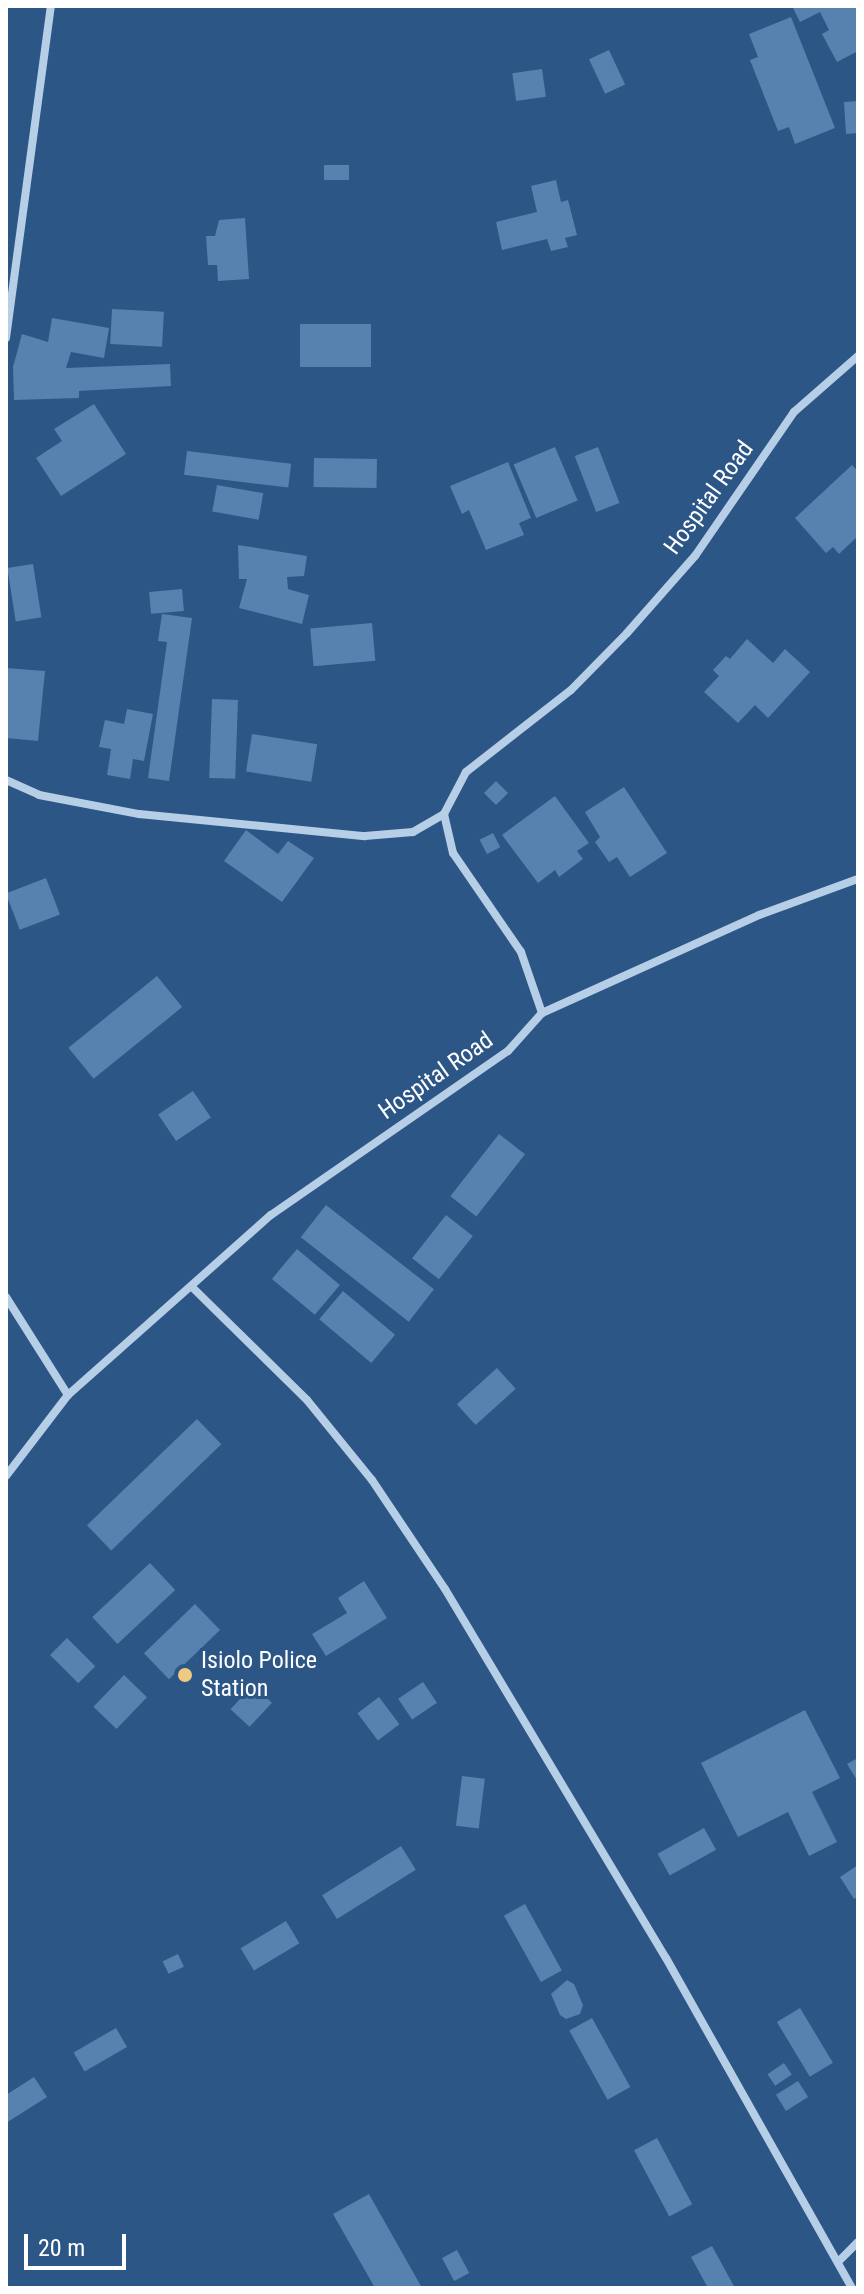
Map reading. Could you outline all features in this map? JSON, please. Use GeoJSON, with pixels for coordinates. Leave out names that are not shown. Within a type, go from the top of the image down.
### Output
{"type":"FeatureCollection","features":[{"type":"Feature","properties":{"kind":"street"},"geometry":{"type":"LineString","coordinates":[[6,338],[51,6]]}},
{"type":"Feature","properties":{"kind":"street","name":"Hospital Road"},"geometry":{"type":"LineString","coordinates":[[444,814],[466,772],[571,690],[627,633],[695,556],[794,412],[858,356]]}},
{"type":"Feature","properties":{"kind":"street"},"geometry":{"type":"LineString","coordinates":[[6,780],[39,795],[139,814],[365,836],[413,832],[444,814],[453,853],[521,952],[542,1013],[759,915],[858,879]]}},
{"type":"Feature","properties":{"kind":"street","name":"Hospital Road"},"geometry":{"type":"LineString","coordinates":[[6,1476],[68,1395],[193,1288],[271,1215],[508,1051],[542,1013]]}},
{"type":"Feature","properties":{"kind":"street"},"geometry":{"type":"LineString","coordinates":[[193,1288],[307,1400],[372,1480],[445,1589],[666,1958],[852,2288]]}},
{"type":"Feature","properties":{"kind":"street"},"geometry":{"type":"LineString","coordinates":[[6,1297],[68,1395]]}},
{"type":"Feature","properties":{"kind":"street"},"geometry":{"type":"LineString","coordinates":[[838,2262],[858,2242]]}},
{"type":"Feature","properties":{"kind":"building"},"geometry":{"type":"Polygon","coordinates":[[[792,6],[858,6],[858,51],[837,62],[822,34],[829,30],[820,12],[800,22],[792,6]]]}},
{"type":"Feature","properties":{"kind":"building"},"geometry":{"type":"Polygon","coordinates":[[[791,17],[835,128],[795,144],[789,127],[778,131],[750,60],[758,57],[749,34],[791,17]]]}},
{"type":"Feature","properties":{"kind":"building"},"geometry":{"type":"Polygon","coordinates":[[[609,50],[625,84],[605,94],[589,59],[609,50]]]}},
{"type":"Feature","properties":{"kind":"building"},"geometry":{"type":"Polygon","coordinates":[[[542,69],[546,97],[516,101],[512,73],[542,69]]]}},
{"type":"Feature","properties":{"kind":"building"},"geometry":{"type":"Polygon","coordinates":[[[858,101],[858,133],[846,134],[844,102],[858,101]]]}},
{"type":"Feature","properties":{"kind":"building"},"geometry":{"type":"Polygon","coordinates":[[[324,165],[349,165],[349,180],[324,180],[324,165]]]}},
{"type":"Feature","properties":{"kind":"building"},"geometry":{"type":"Polygon","coordinates":[[[556,180],[561,202],[568,200],[577,235],[565,238],[568,247],[551,251],[547,239],[502,250],[496,222],[537,212],[531,186],[556,180]]]}},
{"type":"Feature","properties":{"kind":"building"},"geometry":{"type":"Polygon","coordinates":[[[245,218],[249,279],[218,281],[217,265],[208,265],[206,236],[215,236],[219,220],[245,218]]]}},
{"type":"Feature","properties":{"kind":"building"},"geometry":{"type":"Polygon","coordinates":[[[112,309],[164,312],[162,347],[110,344],[112,309]]]}},
{"type":"Feature","properties":{"kind":"building"},"geometry":{"type":"Polygon","coordinates":[[[52,318],[109,328],[104,358],[71,352],[66,368],[170,364],[171,386],[79,391],[79,398],[14,400],[13,367],[22,334],[48,342],[52,318]]]}},
{"type":"Feature","properties":{"kind":"building"},"geometry":{"type":"Polygon","coordinates":[[[300,324],[371,324],[371,367],[300,367],[300,324]]]}},
{"type":"Feature","properties":{"kind":"building"},"geometry":{"type":"Polygon","coordinates":[[[94,404],[126,454],[61,496],[36,458],[62,441],[54,429],[94,404]]]}},
{"type":"Feature","properties":{"kind":"building"},"geometry":{"type":"Polygon","coordinates":[[[555,447],[578,500],[536,518],[514,465],[555,447]]]}},
{"type":"Feature","properties":{"kind":"building"},"geometry":{"type":"Polygon","coordinates":[[[598,447],[620,503],[596,512],[575,456],[598,447]]]}},
{"type":"Feature","properties":{"kind":"building"},"geometry":{"type":"Polygon","coordinates":[[[187,451],[291,464],[288,488],[184,475],[187,451]]]}},
{"type":"Feature","properties":{"kind":"building"},"geometry":{"type":"Polygon","coordinates":[[[314,458],[377,459],[376,488],[313,487],[314,458]]]}},
{"type":"Feature","properties":{"kind":"building"},"geometry":{"type":"Polygon","coordinates":[[[508,462],[531,518],[519,523],[524,535],[486,550],[469,510],[462,514],[450,486],[508,462]]]}},
{"type":"Feature","properties":{"kind":"building"},"geometry":{"type":"Polygon","coordinates":[[[852,465],[858,471],[858,536],[839,554],[833,547],[826,553],[795,518],[852,465]]]}},
{"type":"Feature","properties":{"kind":"building"},"geometry":{"type":"Polygon","coordinates":[[[217,485],[263,493],[259,520],[212,512],[217,485]]]}},
{"type":"Feature","properties":{"kind":"building"},"geometry":{"type":"Polygon","coordinates":[[[238,545],[307,556],[304,576],[287,577],[288,589],[309,595],[302,624],[239,608],[247,579],[239,579],[238,545]]]}},
{"type":"Feature","properties":{"kind":"building"},"geometry":{"type":"Polygon","coordinates":[[[33,564],[41,617],[16,621],[7,568],[33,564]]]}},
{"type":"Feature","properties":{"kind":"building"},"geometry":{"type":"Polygon","coordinates":[[[182,589],[184,611],[151,614],[149,592],[182,589]]]}},
{"type":"Feature","properties":{"kind":"building"},"geometry":{"type":"Polygon","coordinates":[[[162,614],[192,618],[169,781],[148,778],[167,642],[158,641],[162,614]]]}},
{"type":"Feature","properties":{"kind":"building"},"geometry":{"type":"Polygon","coordinates":[[[372,623],[375,661],[314,666],[310,628],[372,623]]]}},
{"type":"Feature","properties":{"kind":"building"},"geometry":{"type":"Polygon","coordinates":[[[747,639],[773,663],[785,649],[810,672],[768,718],[755,705],[738,723],[704,692],[719,676],[713,670],[726,656],[730,659],[747,639]]]}},
{"type":"Feature","properties":{"kind":"building"},"geometry":{"type":"Polygon","coordinates":[[[6,668],[45,671],[38,741],[6,738],[6,668]]]}},
{"type":"Feature","properties":{"kind":"building"},"geometry":{"type":"Polygon","coordinates":[[[212,699],[238,700],[235,779],[209,778],[212,699]]]}},
{"type":"Feature","properties":{"kind":"building"},"geometry":{"type":"Polygon","coordinates":[[[127,709],[153,714],[144,761],[133,759],[130,779],[107,775],[111,749],[99,747],[105,720],[124,724],[127,709]]]}},
{"type":"Feature","properties":{"kind":"building"},"geometry":{"type":"Polygon","coordinates":[[[252,734],[317,744],[311,782],[246,772],[252,734]]]}},
{"type":"Feature","properties":{"kind":"building"},"geometry":{"type":"Polygon","coordinates":[[[496,781],[508,793],[496,805],[484,793],[496,781]]]}},
{"type":"Feature","properties":{"kind":"building"},"geometry":{"type":"Polygon","coordinates":[[[624,787],[667,853],[630,877],[617,857],[609,862],[595,842],[600,837],[585,812],[624,787]]]}},
{"type":"Feature","properties":{"kind":"building"},"geometry":{"type":"Polygon","coordinates":[[[555,796],[589,843],[577,851],[583,859],[559,877],[555,870],[538,883],[502,835],[555,796]]]}},
{"type":"Feature","properties":{"kind":"building"},"geometry":{"type":"Polygon","coordinates":[[[246,830],[278,854],[288,841],[314,858],[282,902],[224,861],[246,830]]]}},
{"type":"Feature","properties":{"kind":"building"},"geometry":{"type":"Polygon","coordinates":[[[493,833],[500,847],[487,854],[480,840],[493,833]]]}},
{"type":"Feature","properties":{"kind":"building"},"geometry":{"type":"Polygon","coordinates":[[[46,878],[60,914],[20,930],[6,893],[46,878]]]}},
{"type":"Feature","properties":{"kind":"building"},"geometry":{"type":"Polygon","coordinates":[[[157,976],[182,1007],[94,1079],[68,1048],[157,976]]]}},
{"type":"Feature","properties":{"kind":"building"},"geometry":{"type":"Polygon","coordinates":[[[193,1091],[211,1118],[176,1141],[158,1114],[193,1091]]]}},
{"type":"Feature","properties":{"kind":"building"},"geometry":{"type":"Polygon","coordinates":[[[499,1134],[525,1154],[476,1217],[450,1196],[499,1134]]]}},
{"type":"Feature","properties":{"kind":"building"},"geometry":{"type":"Polygon","coordinates":[[[326,1205],[434,1289],[409,1322],[301,1237],[326,1205]]]}},
{"type":"Feature","properties":{"kind":"building"},"geometry":{"type":"Polygon","coordinates":[[[446,1215],[473,1236],[439,1279],[412,1258],[446,1215]]]}},
{"type":"Feature","properties":{"kind":"building"},"geometry":{"type":"Polygon","coordinates":[[[297,1249],[340,1285],[315,1315],[272,1279],[297,1249]]]}},
{"type":"Feature","properties":{"kind":"building"},"geometry":{"type":"Polygon","coordinates":[[[343,1291],[395,1335],[371,1363],[319,1319],[343,1291]]]}},
{"type":"Feature","properties":{"kind":"building"},"geometry":{"type":"Polygon","coordinates":[[[497,1368],[516,1389],[476,1425],[457,1404],[497,1368]]]}},
{"type":"Feature","properties":{"kind":"building"},"geometry":{"type":"Polygon","coordinates":[[[197,1419],[221,1444],[111,1550],[87,1525],[197,1419]]]}},
{"type":"Feature","properties":{"kind":"building"},"geometry":{"type":"Polygon","coordinates":[[[150,1563],[175,1590],[117,1644],[92,1617],[150,1563]]]}},
{"type":"Feature","properties":{"kind":"building"},"geometry":{"type":"Polygon","coordinates":[[[364,1581],[387,1618],[326,1656],[312,1634],[347,1613],[338,1598],[364,1581]]]}},
{"type":"Feature","properties":{"kind":"building"},"geometry":{"type":"Polygon","coordinates":[[[195,1604],[220,1630],[169,1679],[144,1653],[195,1604]]]}},
{"type":"Feature","properties":{"kind":"building"},"geometry":{"type":"Polygon","coordinates":[[[67,1638],[95,1666],[78,1683],[50,1655],[67,1638]]]}},
{"type":"Feature","properties":{"kind":"building"},"geometry":{"type":"Polygon","coordinates":[[[124,1675],[147,1697],[116,1729],[93,1707],[124,1675]]]}},
{"type":"Feature","properties":{"kind":"building"},"geometry":{"type":"Polygon","coordinates":[[[423,1682],[437,1703],[412,1720],[398,1699],[423,1682]]]}},
{"type":"Feature","properties":{"kind":"building"},"geometry":{"type":"Polygon","coordinates":[[[253,1685],[272,1703],[250,1727],[230,1709],[253,1685]]]}},
{"type":"Feature","properties":{"kind":"building"},"geometry":{"type":"Polygon","coordinates":[[[379,1697],[399,1724],[378,1740],[357,1713],[379,1697]]]}},
{"type":"Feature","properties":{"kind":"building"},"geometry":{"type":"Polygon","coordinates":[[[805,1710],[840,1778],[812,1792],[837,1842],[809,1856],[788,1812],[738,1837],[701,1763],[805,1710]]]}},
{"type":"Feature","properties":{"kind":"building"},"geometry":{"type":"Polygon","coordinates":[[[858,1758],[858,1782],[847,1764],[858,1758]]]}},
{"type":"Feature","properties":{"kind":"building"},"geometry":{"type":"Polygon","coordinates":[[[462,1776],[485,1779],[479,1828],[456,1826],[462,1776]]]}},
{"type":"Feature","properties":{"kind":"building"},"geometry":{"type":"Polygon","coordinates":[[[704,1828],[716,1850],[670,1876],[658,1854],[704,1828]]]}},
{"type":"Feature","properties":{"kind":"building"},"geometry":{"type":"Polygon","coordinates":[[[401,1846],[416,1870],[337,1919],[322,1895],[401,1846]]]}},
{"type":"Feature","properties":{"kind":"building"},"geometry":{"type":"Polygon","coordinates":[[[858,1865],[858,1897],[854,1899],[840,1877],[858,1865]]]}},
{"type":"Feature","properties":{"kind":"building"},"geometry":{"type":"Polygon","coordinates":[[[525,1904],[562,1970],[541,1982],[504,1916],[525,1904]]]}},
{"type":"Feature","properties":{"kind":"building"},"geometry":{"type":"Polygon","coordinates":[[[286,1921],[299,1943],[254,1971],[241,1948],[286,1921]]]}},
{"type":"Feature","properties":{"kind":"building"},"geometry":{"type":"Polygon","coordinates":[[[178,1954],[184,1967],[169,1974],[163,1961],[178,1954]]]}},
{"type":"Feature","properties":{"kind":"building"},"geometry":{"type":"Polygon","coordinates":[[[567,1980],[574,1984],[583,2005],[580,2014],[566,2019],[560,2015],[551,1994],[567,1980]]]}},
{"type":"Feature","properties":{"kind":"building"},"geometry":{"type":"Polygon","coordinates":[[[800,2008],[833,2063],[810,2077],[777,2022],[800,2008]]]}},
{"type":"Feature","properties":{"kind":"building"},"geometry":{"type":"Polygon","coordinates":[[[592,2018],[630,2087],[608,2100],[569,2031],[592,2018]]]}},
{"type":"Feature","properties":{"kind":"building"},"geometry":{"type":"Polygon","coordinates":[[[116,2028],[127,2047],[85,2072],[74,2052],[116,2028]]]}},
{"type":"Feature","properties":{"kind":"building"},"geometry":{"type":"Polygon","coordinates":[[[784,2063],[792,2075],[775,2086],[767,2074],[784,2063]]]}},
{"type":"Feature","properties":{"kind":"building"},"geometry":{"type":"Polygon","coordinates":[[[34,2077],[47,2097],[6,2123],[6,2095],[34,2077]]]}},
{"type":"Feature","properties":{"kind":"building"},"geometry":{"type":"Polygon","coordinates":[[[798,2081],[808,2097],[786,2111],[776,2095],[798,2081]]]}},
{"type":"Feature","properties":{"kind":"building"},"geometry":{"type":"Polygon","coordinates":[[[657,2138],[692,2204],[669,2216],[634,2150],[657,2138]]]}},
{"type":"Feature","properties":{"kind":"building"},"geometry":{"type":"Polygon","coordinates":[[[369,2194],[422,2288],[375,2288],[333,2214],[369,2194]]]}},
{"type":"Feature","properties":{"kind":"building"},"geometry":{"type":"Polygon","coordinates":[[[712,2246],[735,2288],[708,2288],[691,2257],[712,2246]]]}},
{"type":"Feature","properties":{"kind":"building"},"geometry":{"type":"Polygon","coordinates":[[[457,2250],[469,2273],[454,2281],[442,2258],[457,2250]]]}},
{"type":"Feature","properties":{"kind":"place","name":"Isiolo Police Station"},"geometry":{"type":"Point","coordinates":[185,1675]}}]}
